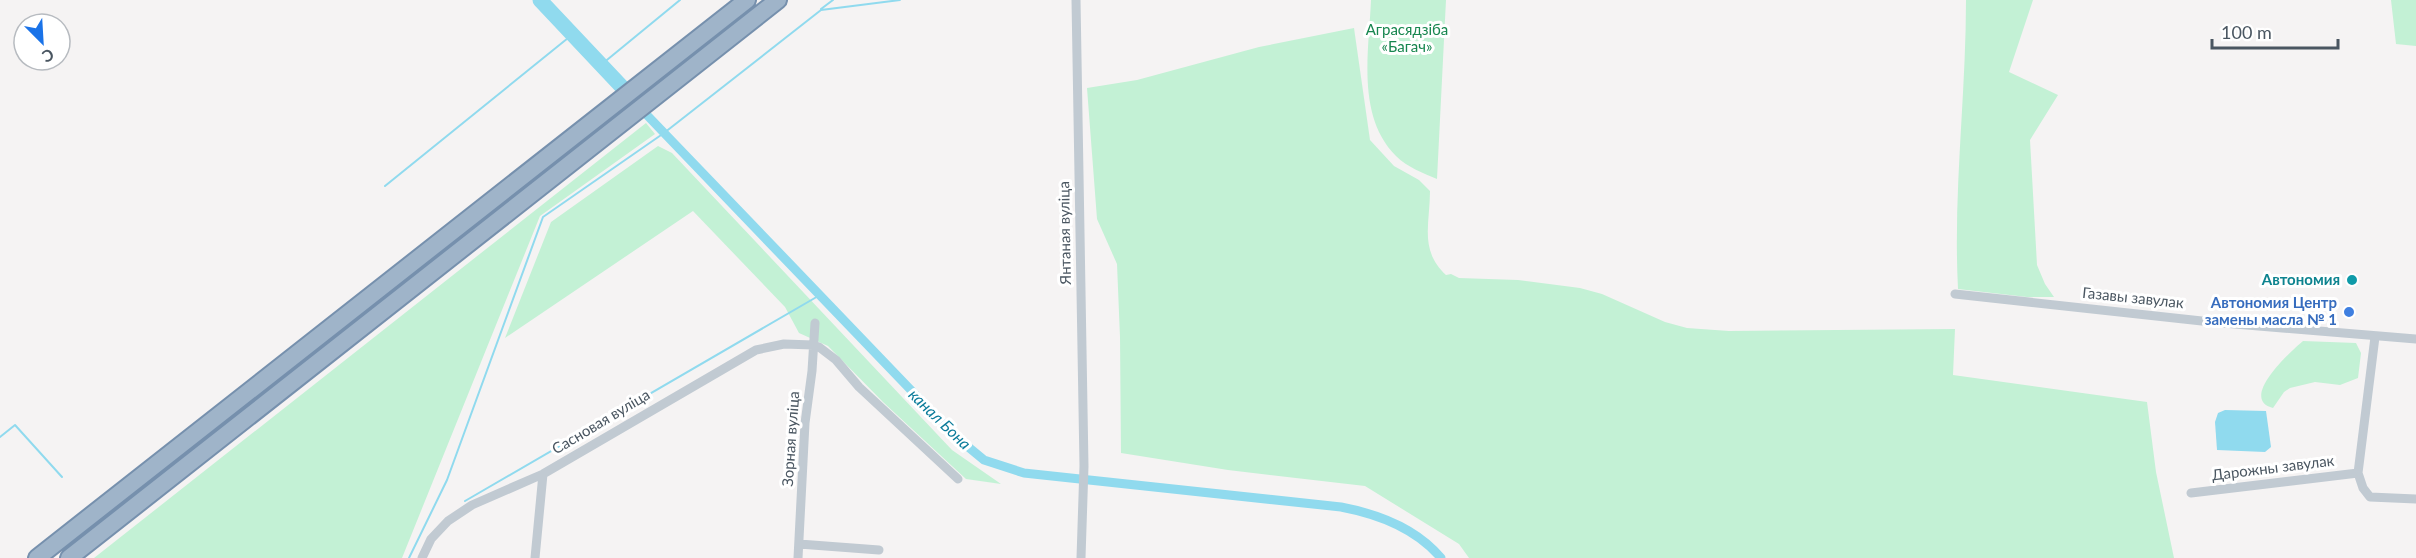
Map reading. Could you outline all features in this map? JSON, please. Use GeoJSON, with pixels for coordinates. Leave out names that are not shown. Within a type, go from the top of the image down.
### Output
{"type":"FeatureCollection","features":[{"type":"Feature","properties":{"kind":"highway"},"geometry":{"type":"LineString","coordinates":[[37,558],[747,0]]}},
{"type":"Feature","properties":{"kind":"highway"},"geometry":{"type":"LineString","coordinates":[[69,558],[778,0]]}},
{"type":"Feature","properties":{"kind":"street","name":"Янтаная вуліца"},"geometry":{"type":"LineString","coordinates":[[1076,0],[1084,466],[1081,558]]}},
{"type":"Feature","properties":{"kind":"street","name":"Газавы завулак"},"geometry":{"type":"LineString","coordinates":[[1955,294],[2211,322],[2416,339]]}},
{"type":"Feature","properties":{"kind":"street","name":"Зорная вуліца"},"geometry":{"type":"LineString","coordinates":[[798,558],[815,323]]}},
{"type":"Feature","properties":{"kind":"street"},"geometry":{"type":"LineString","coordinates":[[2375,337],[2358,473],[2363,488],[2370,497],[2416,499]]}},
{"type":"Feature","properties":{"kind":"street","name":"Сасновая вуліца"},"geometry":{"type":"LineString","coordinates":[[422,558],[431,538],[448,521],[472,505],[543,474],[756,350],[784,344],[813,345]]}},
{"type":"Feature","properties":{"kind":"street"},"geometry":{"type":"LineString","coordinates":[[813,345],[836,360],[859,387],[958,479]]}},
{"type":"Feature","properties":{"kind":"street","name":"Дарожны завулак"},"geometry":{"type":"LineString","coordinates":[[2191,493],[2358,473]]}},
{"type":"Feature","properties":{"kind":"street"},"geometry":{"type":"LineString","coordinates":[[535,558],[543,474]]}},
{"type":"Feature","properties":{"kind":"street"},"geometry":{"type":"LineString","coordinates":[[799,544],[879,550]]}},
{"type":"Feature","properties":{"kind":"green space","name":"Аграсядзіба «Багач»"},"geometry":{"type":"Polygon","coordinates":[[[1371,0],[1446,0],[1437,179],[1400,160],[1383,140],[1375,122],[1370,103],[1367,61],[1371,0]]]}},
{"type":"Feature","properties":{"kind":"green space"},"geometry":{"type":"Polygon","coordinates":[[[1966,0],[2033,0],[2009,72],[2058,95],[2030,140],[2037,265],[2045,284],[2054,297],[2027,297],[1958,289],[1957,217],[1966,0]]]}},
{"type":"Feature","properties":{"kind":"green space"},"geometry":{"type":"Polygon","coordinates":[[[2391,0],[2416,0],[2416,46],[2396,44],[2391,0]]]}},
{"type":"Feature","properties":{"kind":"green space"},"geometry":{"type":"Polygon","coordinates":[[[1354,28],[1370,140],[1394,166],[1419,180],[1430,191],[1429,246],[1432,256],[1446,275],[1451,274],[1459,278],[1518,280],[1580,288],[1602,294],[1665,322],[1687,328],[1729,331],[1955,329],[1953,375],[2147,402],[2156,472],[2174,558],[1469,558],[1459,544],[1365,486],[1228,470],[1121,453],[1117,264],[1097,219],[1087,88],[1137,80],[1259,47],[1354,28]]]}},
{"type":"Feature","properties":{"kind":"green space"},"geometry":{"type":"Polygon","coordinates":[[[646,123],[655,134],[540,216],[402,558],[94,558],[646,123]]]}},
{"type":"Feature","properties":{"kind":"green space"},"geometry":{"type":"Polygon","coordinates":[[[658,146],[672,153],[952,450],[1001,484],[966,479],[883,402],[828,346],[799,333],[785,307],[693,211],[505,338],[551,222],[658,146]]]}},
{"type":"Feature","properties":{"kind":"green space"},"geometry":{"type":"Polygon","coordinates":[[[2303,341],[2356,343],[2361,353],[2358,378],[2340,385],[2315,382],[2290,388],[2284,392],[2273,408],[2264,403],[2261,395],[2264,385],[2279,364],[2303,341]]]}},
{"type":"Feature","properties":{"kind":"water"},"geometry":{"type":"Polygon","coordinates":[[[2225,410],[2266,411],[2271,447],[2265,452],[2217,450],[2215,422],[2218,413],[2225,410]]]}},
{"type":"Feature","properties":{"kind":"waterway","name":"канал Бона"},"geometry":{"type":"LineString","coordinates":[[540,0],[622,87]]}},
{"type":"Feature","properties":{"kind":"waterway"},"geometry":{"type":"LineString","coordinates":[[602,64],[680,0]]}},
{"type":"Feature","properties":{"kind":"waterway"},"geometry":{"type":"LineString","coordinates":[[821,9],[833,0]]}},
{"type":"Feature","properties":{"kind":"waterway"},"geometry":{"type":"LineString","coordinates":[[409,558],[447,480],[543,217],[664,133],[821,10],[900,0]]}},
{"type":"Feature","properties":{"kind":"waterway"},"geometry":{"type":"LineString","coordinates":[[385,186],[573,34]]}},
{"type":"Feature","properties":{"kind":"waterway","name":"канал Бона"},"geometry":{"type":"LineString","coordinates":[[644,112],[955,436],[984,460],[1024,473],[1355,510],[1396,524],[1420,538],[1441,558]]}},
{"type":"Feature","properties":{"kind":"waterway"},"geometry":{"type":"LineString","coordinates":[[465,501],[820,295]]}},
{"type":"Feature","properties":{"kind":"waterway"},"geometry":{"type":"LineString","coordinates":[[0,437],[15,425],[62,477]]}},
{"type":"Feature","properties":{"kind":"place","name":"Автономия"},"geometry":{"type":"Point","coordinates":[2352,280]}},
{"type":"Feature","properties":{"kind":"place","name":"Автономия Центр замены масла № 1"},"geometry":{"type":"Point","coordinates":[2349,312]}}]}
